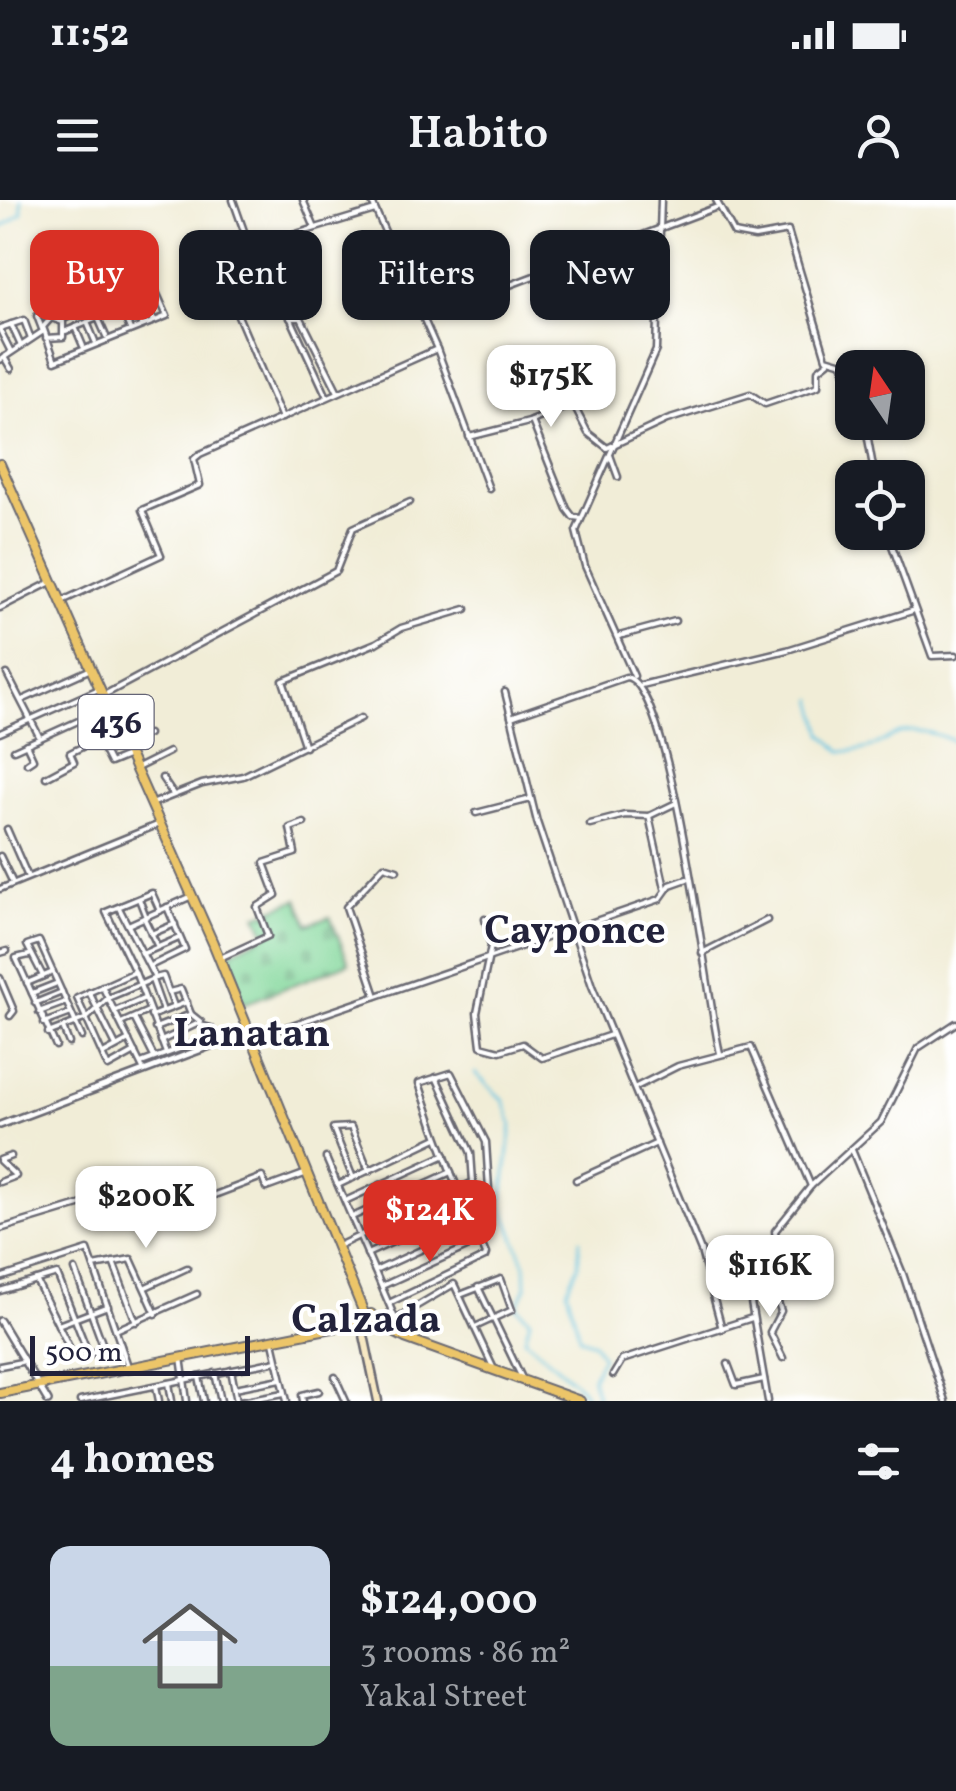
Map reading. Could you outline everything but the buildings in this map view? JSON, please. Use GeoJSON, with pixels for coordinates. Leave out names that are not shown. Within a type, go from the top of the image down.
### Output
{"type":"FeatureCollection","features":[{"type":"Feature","properties":{"kind":"main road","name":"436"},"geometry":{"type":"LineString","coordinates":[[0,464],[220,958],[366,1318],[406,1338],[580,1401]]}},
{"type":"Feature","properties":{"kind":"main road"},"geometry":{"type":"LineString","coordinates":[[0,1393],[128,1367],[179,1361],[366,1318],[378,1401]]}},
{"type":"Feature","properties":{"kind":"street"},"geometry":{"type":"LineString","coordinates":[[233,200],[244,230]]}},
{"type":"Feature","properties":{"kind":"street"},"geometry":{"type":"LineString","coordinates":[[304,200],[315,228]]}},
{"type":"Feature","properties":{"kind":"street"},"geometry":{"type":"LineString","coordinates":[[370,200],[384,230]]}},
{"type":"Feature","properties":{"kind":"street"},"geometry":{"type":"LineString","coordinates":[[661,200],[658,341],[581,518],[578,545],[620,636],[634,678],[662,728],[720,1053]]}},
{"type":"Feature","properties":{"kind":"street"},"geometry":{"type":"LineString","coordinates":[[716,200],[734,234],[755,237],[788,232],[828,362]]}},
{"type":"Feature","properties":{"kind":"street"},"geometry":{"type":"LineString","coordinates":[[510,285],[717,208]]}},
{"type":"Feature","properties":{"kind":"street"},"geometry":{"type":"LineString","coordinates":[[308,230],[374,210]]}},
{"type":"Feature","properties":{"kind":"street"},"geometry":{"type":"LineString","coordinates":[[159,295],[167,316],[159,319]]}},
{"type":"Feature","properties":{"kind":"street"},"geometry":{"type":"LineString","coordinates":[[11,352],[0,329],[24,320],[32,339]]}},
{"type":"Feature","properties":{"kind":"street"},"geometry":{"type":"LineString","coordinates":[[39,320],[54,361],[154,321]]}},
{"type":"Feature","properties":{"kind":"street"},"geometry":{"type":"LineString","coordinates":[[11,369],[2,358],[44,333],[50,320]]}},
{"type":"Feature","properties":{"kind":"street"},"geometry":{"type":"LineString","coordinates":[[61,320],[66,331]]}},
{"type":"Feature","properties":{"kind":"street"},"geometry":{"type":"LineString","coordinates":[[44,333],[60,340],[66,331],[92,320]]}},
{"type":"Feature","properties":{"kind":"street"},"geometry":{"type":"LineString","coordinates":[[99,320],[107,338]]}},
{"type":"Feature","properties":{"kind":"street"},"geometry":{"type":"LineString","coordinates":[[126,320],[130,330]]}},
{"type":"Feature","properties":{"kind":"street"},"geometry":{"type":"LineString","coordinates":[[141,320],[143,325]]}},
{"type":"Feature","properties":{"kind":"street"},"geometry":{"type":"LineString","coordinates":[[240,320],[282,418]]}},
{"type":"Feature","properties":{"kind":"street"},"geometry":{"type":"LineString","coordinates":[[291,320],[327,397]]}},
{"type":"Feature","properties":{"kind":"street"},"geometry":{"type":"LineString","coordinates":[[302,320],[338,392]]}},
{"type":"Feature","properties":{"kind":"street"},"geometry":{"type":"LineString","coordinates":[[426,320],[489,489]]}},
{"type":"Feature","properties":{"kind":"street"},"geometry":{"type":"LineString","coordinates":[[87,322],[95,342]]}},
{"type":"Feature","properties":{"kind":"street"},"geometry":{"type":"LineString","coordinates":[[11,324],[21,346]]}},
{"type":"Feature","properties":{"kind":"street"},"geometry":{"type":"LineString","coordinates":[[75,327],[84,347]]}},
{"type":"Feature","properties":{"kind":"street"},"geometry":{"type":"LineString","coordinates":[[60,602],[161,555],[142,510],[200,485],[194,460],[200,454],[437,350]]}},
{"type":"Feature","properties":{"kind":"street"},"geometry":{"type":"LineString","coordinates":[[610,450],[667,420],[741,396],[753,394],[765,404],[811,392],[818,386],[818,370],[828,362],[835,362]]}},
{"type":"Feature","properties":{"kind":"street"},"geometry":{"type":"LineString","coordinates":[[469,438],[574,405],[588,433],[610,450],[618,477]]}},
{"type":"Feature","properties":{"kind":"street"},"geometry":{"type":"LineString","coordinates":[[532,421],[567,509],[573,517],[581,518]]}},
{"type":"Feature","properties":{"kind":"street"},"geometry":{"type":"LineString","coordinates":[[0,733],[102,692],[336,571],[353,528],[410,502]]}},
{"type":"Feature","properties":{"kind":"street"},"geometry":{"type":"LineString","coordinates":[[893,550],[912,611],[932,656],[938,660],[956,655]]}},
{"type":"Feature","properties":{"kind":"street"},"geometry":{"type":"LineString","coordinates":[[0,608],[51,582]]}},
{"type":"Feature","properties":{"kind":"street"},"geometry":{"type":"LineString","coordinates":[[305,747],[283,681],[376,643],[401,628],[466,609]]}},
{"type":"Feature","properties":{"kind":"street"},"geometry":{"type":"LineString","coordinates":[[641,685],[788,650],[912,611]]}},
{"type":"Feature","properties":{"kind":"street"},"geometry":{"type":"LineString","coordinates":[[620,636],[675,621]]}},
{"type":"Feature","properties":{"kind":"street"},"geometry":{"type":"LineString","coordinates":[[22,700],[92,669]]}},
{"type":"Feature","properties":{"kind":"street"},"geometry":{"type":"LineString","coordinates":[[7,674],[40,738]]}},
{"type":"Feature","properties":{"kind":"street"},"geometry":{"type":"LineString","coordinates":[[511,717],[634,678]]}},
{"type":"Feature","properties":{"kind":"street"},"geometry":{"type":"LineString","coordinates":[[505,692],[531,800],[574,930],[611,1036],[701,1251],[722,1329]]}},
{"type":"Feature","properties":{"kind":"street"},"geometry":{"type":"LineString","coordinates":[[14,750],[109,707]]}},
{"type":"Feature","properties":{"kind":"street"},"geometry":{"type":"LineString","coordinates":[[152,804],[173,794],[243,776],[361,718]]}},
{"type":"Feature","properties":{"kind":"street"},"geometry":{"type":"LineString","coordinates":[[126,744],[148,734]]}},
{"type":"Feature","properties":{"kind":"street"},"geometry":{"type":"LineString","coordinates":[[46,777],[74,762],[70,753],[98,739],[110,763],[131,754]]}},
{"type":"Feature","properties":{"kind":"street"},"geometry":{"type":"LineString","coordinates":[[26,744],[33,760],[27,763]]}},
{"type":"Feature","properties":{"kind":"street"},"geometry":{"type":"LineString","coordinates":[[138,768],[169,752]]}},
{"type":"Feature","properties":{"kind":"street"},"geometry":{"type":"LineString","coordinates":[[162,778],[173,794]]}},
{"type":"Feature","properties":{"kind":"street"},"geometry":{"type":"LineString","coordinates":[[476,813],[531,800]]}},
{"type":"Feature","properties":{"kind":"street"},"geometry":{"type":"LineString","coordinates":[[590,824],[625,815],[649,816],[676,802]]}},
{"type":"Feature","properties":{"kind":"street"},"geometry":{"type":"LineString","coordinates":[[649,816],[665,890]]}},
{"type":"Feature","properties":{"kind":"street"},"geometry":{"type":"LineString","coordinates":[[0,888],[160,824]]}},
{"type":"Feature","properties":{"kind":"street"},"geometry":{"type":"LineString","coordinates":[[220,958],[268,936],[257,907],[276,894],[264,863],[295,852],[290,828],[304,824]]}},
{"type":"Feature","properties":{"kind":"street"},"geometry":{"type":"LineString","coordinates":[[0,840],[8,832],[28,877]]}},
{"type":"Feature","properties":{"kind":"street"},"geometry":{"type":"LineString","coordinates":[[0,856],[13,883]]}},
{"type":"Feature","properties":{"kind":"street"},"geometry":{"type":"LineString","coordinates":[[376,996],[346,907],[384,866],[397,870]]}},
{"type":"Feature","properties":{"kind":"street"},"geometry":{"type":"LineString","coordinates":[[0,1125],[252,1034],[574,930],[660,898],[665,890],[688,879]]}},
{"type":"Feature","properties":{"kind":"street"},"geometry":{"type":"LineString","coordinates":[[160,910],[152,893],[106,912],[136,972],[166,1053]]}},
{"type":"Feature","properties":{"kind":"street"},"geometry":{"type":"LineString","coordinates":[[128,925],[192,896]]}},
{"type":"Feature","properties":{"kind":"street"},"geometry":{"type":"LineString","coordinates":[[138,899],[158,947]]}},
{"type":"Feature","properties":{"kind":"street"},"geometry":{"type":"LineString","coordinates":[[118,907],[149,966],[163,1011]]}},
{"type":"Feature","properties":{"kind":"street"},"geometry":{"type":"LineString","coordinates":[[149,966],[186,949],[167,907]]}},
{"type":"Feature","properties":{"kind":"street"},"geometry":{"type":"LineString","coordinates":[[485,919],[488,959],[478,1013],[481,1046],[500,1051],[523,1044],[542,1058],[611,1036]]}},
{"type":"Feature","properties":{"kind":"street"},"geometry":{"type":"LineString","coordinates":[[702,953],[767,920]]}},
{"type":"Feature","properties":{"kind":"street"},"geometry":{"type":"LineString","coordinates":[[152,934],[175,924]]}},
{"type":"Feature","properties":{"kind":"street"},"geometry":{"type":"LineString","coordinates":[[142,954],[180,938]]}},
{"type":"Feature","properties":{"kind":"street"},"geometry":{"type":"LineString","coordinates":[[43,976],[27,945],[40,941],[82,1038]]}},
{"type":"Feature","properties":{"kind":"street"},"geometry":{"type":"LineString","coordinates":[[44,951],[16,958],[56,1046]]}},
{"type":"Feature","properties":{"kind":"street"},"geometry":{"type":"LineString","coordinates":[[23,974],[39,967]]}},
{"type":"Feature","properties":{"kind":"street"},"geometry":{"type":"LineString","coordinates":[[27,983],[52,972]]}},
{"type":"Feature","properties":{"kind":"street"},"geometry":{"type":"LineString","coordinates":[[135,1052],[108,1066],[78,998],[136,972]]}},
{"type":"Feature","properties":{"kind":"street"},"geometry":{"type":"LineString","coordinates":[[48,1033],[86,1018],[108,998],[163,976],[174,1006]]}},
{"type":"Feature","properties":{"kind":"street"},"geometry":{"type":"LineString","coordinates":[[0,978],[14,1011],[10,1016]]}},
{"type":"Feature","properties":{"kind":"street"},"geometry":{"type":"LineString","coordinates":[[32,993],[58,983]]}},
{"type":"Feature","properties":{"kind":"street"},"geometry":{"type":"LineString","coordinates":[[102,986],[144,1071]]}},
{"type":"Feature","properties":{"kind":"street"},"geometry":{"type":"LineString","coordinates":[[141,1062],[214,1036],[192,1014],[181,988],[169,992]]}},
{"type":"Feature","properties":{"kind":"street"},"geometry":{"type":"LineString","coordinates":[[34,1003],[62,992]]}},
{"type":"Feature","properties":{"kind":"street"},"geometry":{"type":"LineString","coordinates":[[89,992],[116,1046]]}},
{"type":"Feature","properties":{"kind":"street"},"geometry":{"type":"LineString","coordinates":[[115,1011],[143,998]]}},
{"type":"Feature","properties":{"kind":"street"},"geometry":{"type":"LineString","coordinates":[[39,1012],[66,1002]]}},
{"type":"Feature","properties":{"kind":"street"},"geometry":{"type":"LineString","coordinates":[[121,1022],[187,1002]]}},
{"type":"Feature","properties":{"kind":"street"},"geometry":{"type":"LineString","coordinates":[[44,1023],[70,1013]]}},
{"type":"Feature","properties":{"kind":"street"},"geometry":{"type":"LineString","coordinates":[[155,1028],[192,1014]]}},
{"type":"Feature","properties":{"kind":"street"},"geometry":{"type":"LineString","coordinates":[[134,1018],[154,1058]]}},
{"type":"Feature","properties":{"kind":"street"},"geometry":{"type":"LineString","coordinates":[[782,1358],[770,1332],[781,1310],[770,1280],[779,1266],[773,1240],[779,1224],[811,1186],[886,1115],[918,1048],[956,1023]]}},
{"type":"Feature","properties":{"kind":"street"},"geometry":{"type":"LineString","coordinates":[[161,1041],[200,1025]]}},
{"type":"Feature","properties":{"kind":"street"},"geometry":{"type":"LineString","coordinates":[[62,1028],[69,1043]]}},
{"type":"Feature","properties":{"kind":"street"},"geometry":{"type":"LineString","coordinates":[[102,1054],[129,1040]]}},
{"type":"Feature","properties":{"kind":"street"},"geometry":{"type":"LineString","coordinates":[[636,1088],[672,1068],[749,1046],[811,1186]]}},
{"type":"Feature","properties":{"kind":"street"},"geometry":{"type":"LineString","coordinates":[[368,1254],[466,1209],[489,1189],[489,1153],[451,1072],[419,1083],[457,1191],[466,1209],[486,1258],[389,1303]]}},
{"type":"Feature","properties":{"kind":"street"},"geometry":{"type":"LineString","coordinates":[[336,1247],[473,1182],[471,1153],[436,1078]]}},
{"type":"Feature","properties":{"kind":"street"},"geometry":{"type":"LineString","coordinates":[[353,1178],[333,1128],[350,1127],[369,1170]]}},
{"type":"Feature","properties":{"kind":"street"},"geometry":{"type":"LineString","coordinates":[[338,1185],[437,1138]]}},
{"type":"Feature","properties":{"kind":"street"},"geometry":{"type":"LineString","coordinates":[[576,1180],[657,1143]]}},
{"type":"Feature","properties":{"kind":"street"},"geometry":{"type":"LineString","coordinates":[[852,1150],[904,1274],[945,1401]]}},
{"type":"Feature","properties":{"kind":"street"},"geometry":{"type":"LineString","coordinates":[[345,1201],[445,1155]]}},
{"type":"Feature","properties":{"kind":"street"},"geometry":{"type":"LineString","coordinates":[[0,1182],[16,1176],[0,1161],[11,1156]]}},
{"type":"Feature","properties":{"kind":"street"},"geometry":{"type":"LineString","coordinates":[[326,1158],[396,1318]]}},
{"type":"Feature","properties":{"kind":"street"},"geometry":{"type":"LineString","coordinates":[[352,1217],[451,1172]]}},
{"type":"Feature","properties":{"kind":"street"},"geometry":{"type":"LineString","coordinates":[[196,1202],[262,1177],[266,1188],[307,1173]]}},
{"type":"Feature","properties":{"kind":"street"},"geometry":{"type":"LineString","coordinates":[[0,1229],[99,1198]]}},
{"type":"Feature","properties":{"kind":"street"},"geometry":{"type":"LineString","coordinates":[[375,1271],[473,1226]]}},
{"type":"Feature","properties":{"kind":"street"},"geometry":{"type":"LineString","coordinates":[[768,1401],[743,1253],[754,1244],[773,1240]]}},
{"type":"Feature","properties":{"kind":"street"},"geometry":{"type":"LineString","coordinates":[[382,1286],[480,1242]]}},
{"type":"Feature","properties":{"kind":"street"},"geometry":{"type":"LineString","coordinates":[[0,1278],[88,1250],[128,1367]]}},
{"type":"Feature","properties":{"kind":"street"},"geometry":{"type":"LineString","coordinates":[[94,1266],[131,1259],[156,1314]]}},
{"type":"Feature","properties":{"kind":"street"},"geometry":{"type":"LineString","coordinates":[[113,1262],[136,1322]]}},
{"type":"Feature","properties":{"kind":"street"},"geometry":{"type":"LineString","coordinates":[[144,1288],[187,1268]]}},
{"type":"Feature","properties":{"kind":"street"},"geometry":{"type":"LineString","coordinates":[[76,1270],[105,1352]]}},
{"type":"Feature","properties":{"kind":"street"},"geometry":{"type":"LineString","coordinates":[[0,1291],[57,1274],[89,1354]]}},
{"type":"Feature","properties":{"kind":"street"},"geometry":{"type":"LineString","coordinates":[[460,1295],[501,1279],[512,1310],[475,1327]]}},
{"type":"Feature","properties":{"kind":"street"},"geometry":{"type":"LineString","coordinates":[[36,1280],[72,1355],[122,1346]]}},
{"type":"Feature","properties":{"kind":"street"},"geometry":{"type":"LineString","coordinates":[[383,1326],[454,1284],[495,1371]]}},
{"type":"Feature","properties":{"kind":"street"},"geometry":{"type":"LineString","coordinates":[[478,1288],[523,1381]]}},
{"type":"Feature","properties":{"kind":"street"},"geometry":{"type":"LineString","coordinates":[[116,1330],[196,1294]]}},
{"type":"Feature","properties":{"kind":"street"},"geometry":{"type":"LineString","coordinates":[[58,1325],[108,1306]]}},
{"type":"Feature","properties":{"kind":"street"},"geometry":{"type":"LineString","coordinates":[[613,1375],[622,1360],[752,1318]]}},
{"type":"Feature","properties":{"kind":"street"},"geometry":{"type":"LineString","coordinates":[[0,1321],[35,1386],[48,1401]]}},
{"type":"Feature","properties":{"kind":"street"},"geometry":{"type":"LineString","coordinates":[[272,1340],[287,1401]]}},
{"type":"Feature","properties":{"kind":"street"},"geometry":{"type":"LineString","coordinates":[[179,1361],[187,1401]]}},
{"type":"Feature","properties":{"kind":"street"},"geometry":{"type":"LineString","coordinates":[[80,1401],[277,1361]]}},
{"type":"Feature","properties":{"kind":"street"},"geometry":{"type":"LineString","coordinates":[[0,1366],[21,1362]]}},
{"type":"Feature","properties":{"kind":"street"},"geometry":{"type":"LineString","coordinates":[[728,1364],[736,1386],[764,1379]]}},
{"type":"Feature","properties":{"kind":"street"},"geometry":{"type":"LineString","coordinates":[[231,1370],[239,1401],[284,1393]]}},
{"type":"Feature","properties":{"kind":"street"},"geometry":{"type":"LineString","coordinates":[[215,1374],[221,1401]]}},
{"type":"Feature","properties":{"kind":"street"},"geometry":{"type":"LineString","coordinates":[[200,1376],[204,1401]]}},
{"type":"Feature","properties":{"kind":"street"},"geometry":{"type":"LineString","coordinates":[[335,1378],[346,1401]]}},
{"type":"Feature","properties":{"kind":"street"},"geometry":{"type":"LineString","coordinates":[[235,1388],[282,1379]]}},
{"type":"Feature","properties":{"kind":"street"},"geometry":{"type":"LineString","coordinates":[[169,1383],[172,1401]]}},
{"type":"Feature","properties":{"kind":"street"},"geometry":{"type":"LineString","coordinates":[[156,1386],[159,1401]]}},
{"type":"Feature","properties":{"kind":"street"},"geometry":{"type":"LineString","coordinates":[[303,1401],[302,1396],[319,1389],[324,1401]]}},
{"type":"Feature","properties":{"kind":"green space"},"geometry":{"type":"Polygon","coordinates":[[[298,899],[308,925],[330,917],[349,963],[244,1004],[224,955],[266,935],[257,915],[298,899]]]}},
{"type":"Feature","properties":{"kind":"waterway"},"geometry":{"type":"LineString","coordinates":[[0,229],[22,213],[21,200]]}},
{"type":"Feature","properties":{"kind":"waterway"},"geometry":{"type":"LineString","coordinates":[[814,699],[823,734],[840,751],[871,747],[903,732],[933,734],[956,742]]}},
{"type":"Feature","properties":{"kind":"waterway"},"geometry":{"type":"LineString","coordinates":[[475,1073],[504,1101],[512,1124],[502,1206],[525,1265],[526,1287],[517,1307],[530,1320],[525,1339],[581,1388],[589,1401]]}},
{"type":"Feature","properties":{"kind":"waterway"},"geometry":{"type":"LineString","coordinates":[[580,1240],[578,1266],[567,1290],[580,1338],[594,1343],[602,1357],[592,1379],[597,1396],[589,1401]]}},
{"type":"Feature","properties":{"kind":"district","name":"Cayponce"},"geometry":{"type":"Point","coordinates":[575,929]}},
{"type":"Feature","properties":{"kind":"district","name":"Lanatan"},"geometry":{"type":"Point","coordinates":[252,1032]}},
{"type":"Feature","properties":{"kind":"district","name":"Calzada"},"geometry":{"type":"Point","coordinates":[366,1318]}}]}
